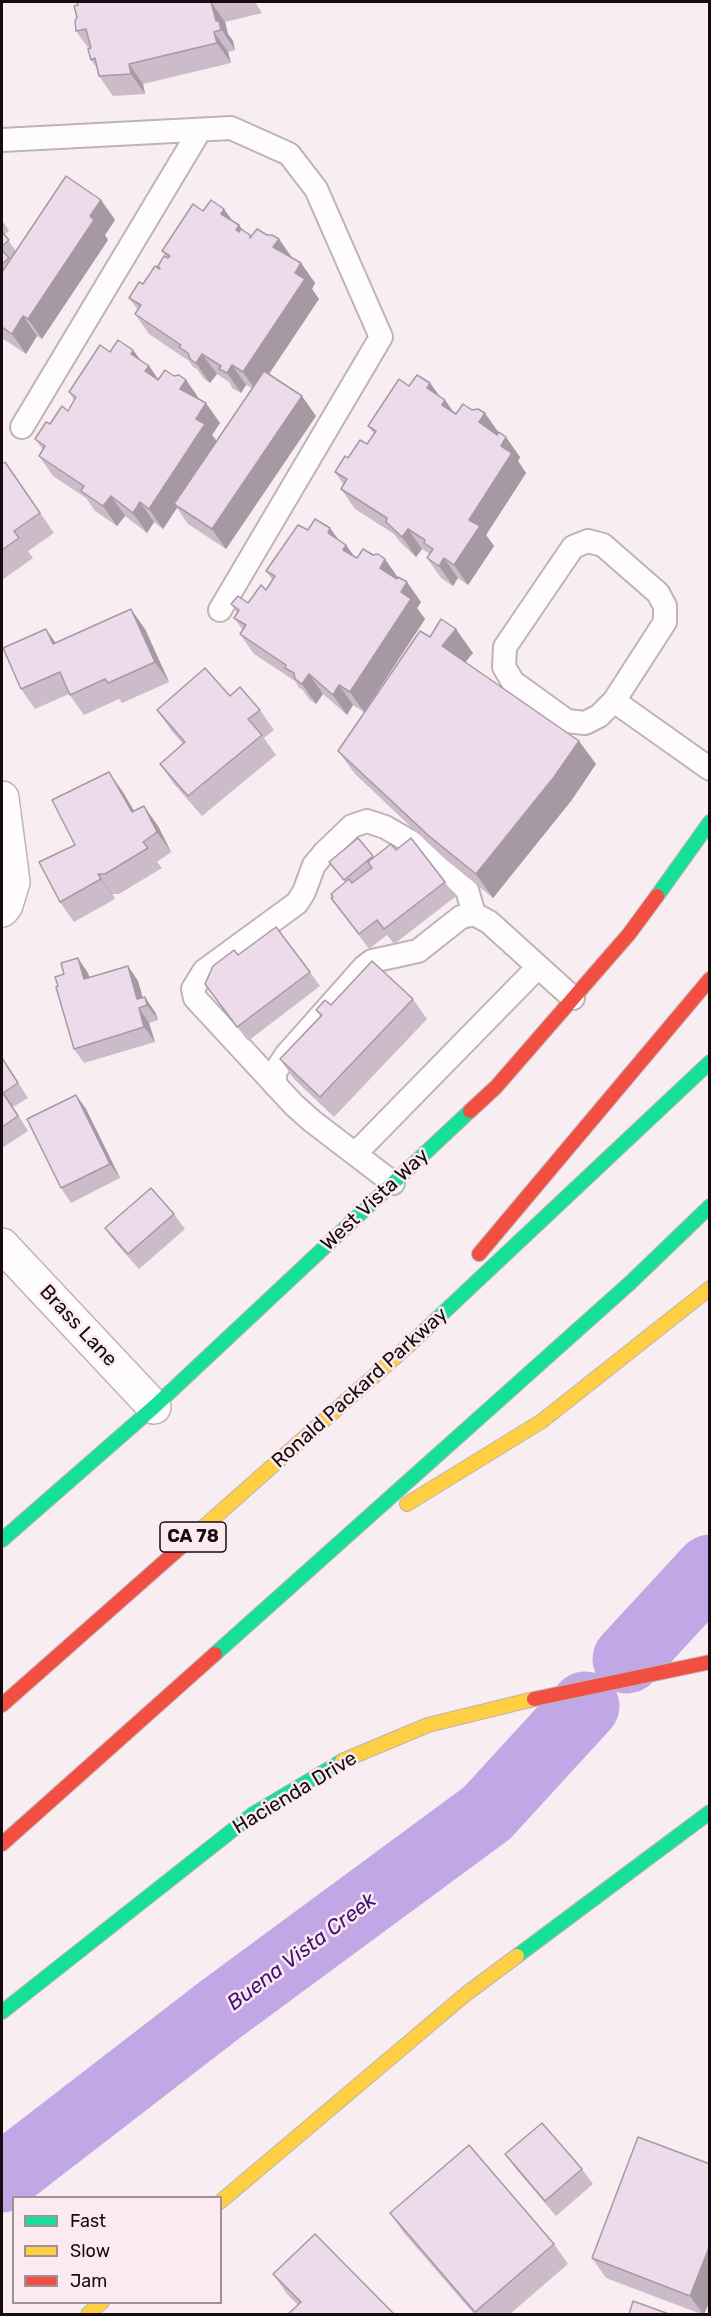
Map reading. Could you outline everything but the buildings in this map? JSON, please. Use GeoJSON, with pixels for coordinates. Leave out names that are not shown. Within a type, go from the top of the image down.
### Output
{"type":"FeatureCollection","features":[{"type":"Feature","properties":{"kind":"main road","name":"West Vista Way"},"geometry":{"type":"LineString","coordinates":[[2,1540],[154,1407],[496,1087],[629,934],[710,822]]}},
{"type":"Feature","properties":{"kind":"main road"},"geometry":{"type":"LineString","coordinates":[[384,1368],[710,979]]}},
{"type":"Feature","properties":{"kind":"main road","name":"Ronald Packard Parkway"},"geometry":{"type":"LineString","coordinates":[[2,1705],[384,1368],[710,1062]]}},
{"type":"Feature","properties":{"kind":"main road"},"geometry":{"type":"LineString","coordinates":[[2,1844],[630,1283],[710,1206]]}},
{"type":"Feature","properties":{"kind":"main road"},"geometry":{"type":"LineString","coordinates":[[336,1547],[542,1421],[710,1288]]}},
{"type":"Feature","properties":{"kind":"main road","name":"Hacienda Drive"},"geometry":{"type":"LineString","coordinates":[[2,2012],[254,1814],[339,1762],[428,1725],[474,1712],[635,1676],[710,1662]]}},
{"type":"Feature","properties":{"kind":"main road"},"geometry":{"type":"LineString","coordinates":[[222,2200],[466,1994],[710,1812]]}},
{"type":"Feature","properties":{"kind":"main road"},"geometry":{"type":"LineString","coordinates":[[88,2314],[100,2304]]}},
{"type":"Feature","properties":{"kind":"street"},"geometry":{"type":"LineString","coordinates":[[2,798],[13,882],[6,905],[2,910]]}},
{"type":"Feature","properties":{"kind":"street","name":"Brass Lane"},"geometry":{"type":"LineString","coordinates":[[2,1245],[154,1407]]}},
{"type":"Feature","properties":{"kind":"lane"},"geometry":{"type":"LineString","coordinates":[[2,140],[231,128],[289,154],[316,189],[381,337],[220,610]]}},
{"type":"Feature","properties":{"kind":"lane"},"geometry":{"type":"LineString","coordinates":[[21,427],[200,130]]}},
{"type":"Feature","properties":{"kind":"lane"},"geometry":{"type":"LineString","coordinates":[[588,541],[603,545],[657,593],[665,606],[665,622],[614,700],[599,716],[585,723],[567,721],[513,682],[504,667],[506,647],[573,547],[588,541]]}},
{"type":"Feature","properties":{"kind":"lane"},"geometry":{"type":"LineString","coordinates":[[614,700],[710,769]]}},
{"type":"Feature","properties":{"kind":"lane"},"geometry":{"type":"LineString","coordinates":[[393,1183],[312,1121],[275,1085],[195,998],[193,989],[204,971],[297,903],[304,892],[314,865],[352,826],[367,821],[385,827],[430,853],[467,890],[474,914]]}},
{"type":"Feature","properties":{"kind":"lane"},"geometry":{"type":"LineString","coordinates":[[275,1085],[275,1072],[286,1055],[364,967],[372,961],[418,951],[461,917],[474,914],[489,922],[573,998]]}},
{"type":"Feature","properties":{"kind":"lane"},"geometry":{"type":"LineString","coordinates":[[355,1154],[538,967]]}},
{"type":"Feature","properties":{"kind":"waterway","name":"Buena Vista Creek"},"geometry":{"type":"LineString","coordinates":[[627,1659],[710,1569]]}},
{"type":"Feature","properties":{"kind":"waterway","name":"Buena Vista Creek"},"geometry":{"type":"LineString","coordinates":[[2,2178],[221,2009],[487,1813],[585,1706]]}},
{"type":"Feature","properties":{"kind":"traffic: fast"},"geometry":{"type":"LineString","coordinates":[[657,896],[710,822]]}},
{"type":"Feature","properties":{"kind":"traffic: fast"},"geometry":{"type":"LineString","coordinates":[[409,1345],[710,1062]]}},
{"type":"Feature","properties":{"kind":"traffic: fast"},"geometry":{"type":"LineString","coordinates":[[2,1540],[154,1407],[470,1111]]}},
{"type":"Feature","properties":{"kind":"traffic: fast"},"geometry":{"type":"LineString","coordinates":[[215,1654],[630,1283],[710,1206]]}},
{"type":"Feature","properties":{"kind":"traffic: fast"},"geometry":{"type":"LineString","coordinates":[[2,2012],[253,1814],[342,1761]]}},
{"type":"Feature","properties":{"kind":"traffic: fast"},"geometry":{"type":"LineString","coordinates":[[517,1956],[710,1812]]}},
{"type":"Feature","properties":{"kind":"traffic: slow"},"geometry":{"type":"LineString","coordinates":[[407,1504],[542,1421],[710,1288]]}},
{"type":"Feature","properties":{"kind":"traffic: slow"},"geometry":{"type":"LineString","coordinates":[[198,1532],[409,1345]]}},
{"type":"Feature","properties":{"kind":"traffic: slow"},"geometry":{"type":"LineString","coordinates":[[342,1761],[428,1725],[534,1699]]}},
{"type":"Feature","properties":{"kind":"traffic: slow"},"geometry":{"type":"LineString","coordinates":[[222,2200],[466,1994],[517,1956]]}},
{"type":"Feature","properties":{"kind":"traffic: slow"},"geometry":{"type":"LineString","coordinates":[[88,2314],[100,2304]]}},
{"type":"Feature","properties":{"kind":"traffic: jam"},"geometry":{"type":"LineString","coordinates":[[470,1111],[496,1087],[629,934],[657,896]]}},
{"type":"Feature","properties":{"kind":"traffic: jam"},"geometry":{"type":"LineString","coordinates":[[479,1254],[710,979]]}},
{"type":"Feature","properties":{"kind":"traffic: jam"},"geometry":{"type":"LineString","coordinates":[[2,1705],[198,1532]]}},
{"type":"Feature","properties":{"kind":"traffic: jam"},"geometry":{"type":"LineString","coordinates":[[2,1844],[215,1654]]}},
{"type":"Feature","properties":{"kind":"traffic: jam"},"geometry":{"type":"LineString","coordinates":[[534,1699],[710,1662]]}}]}
